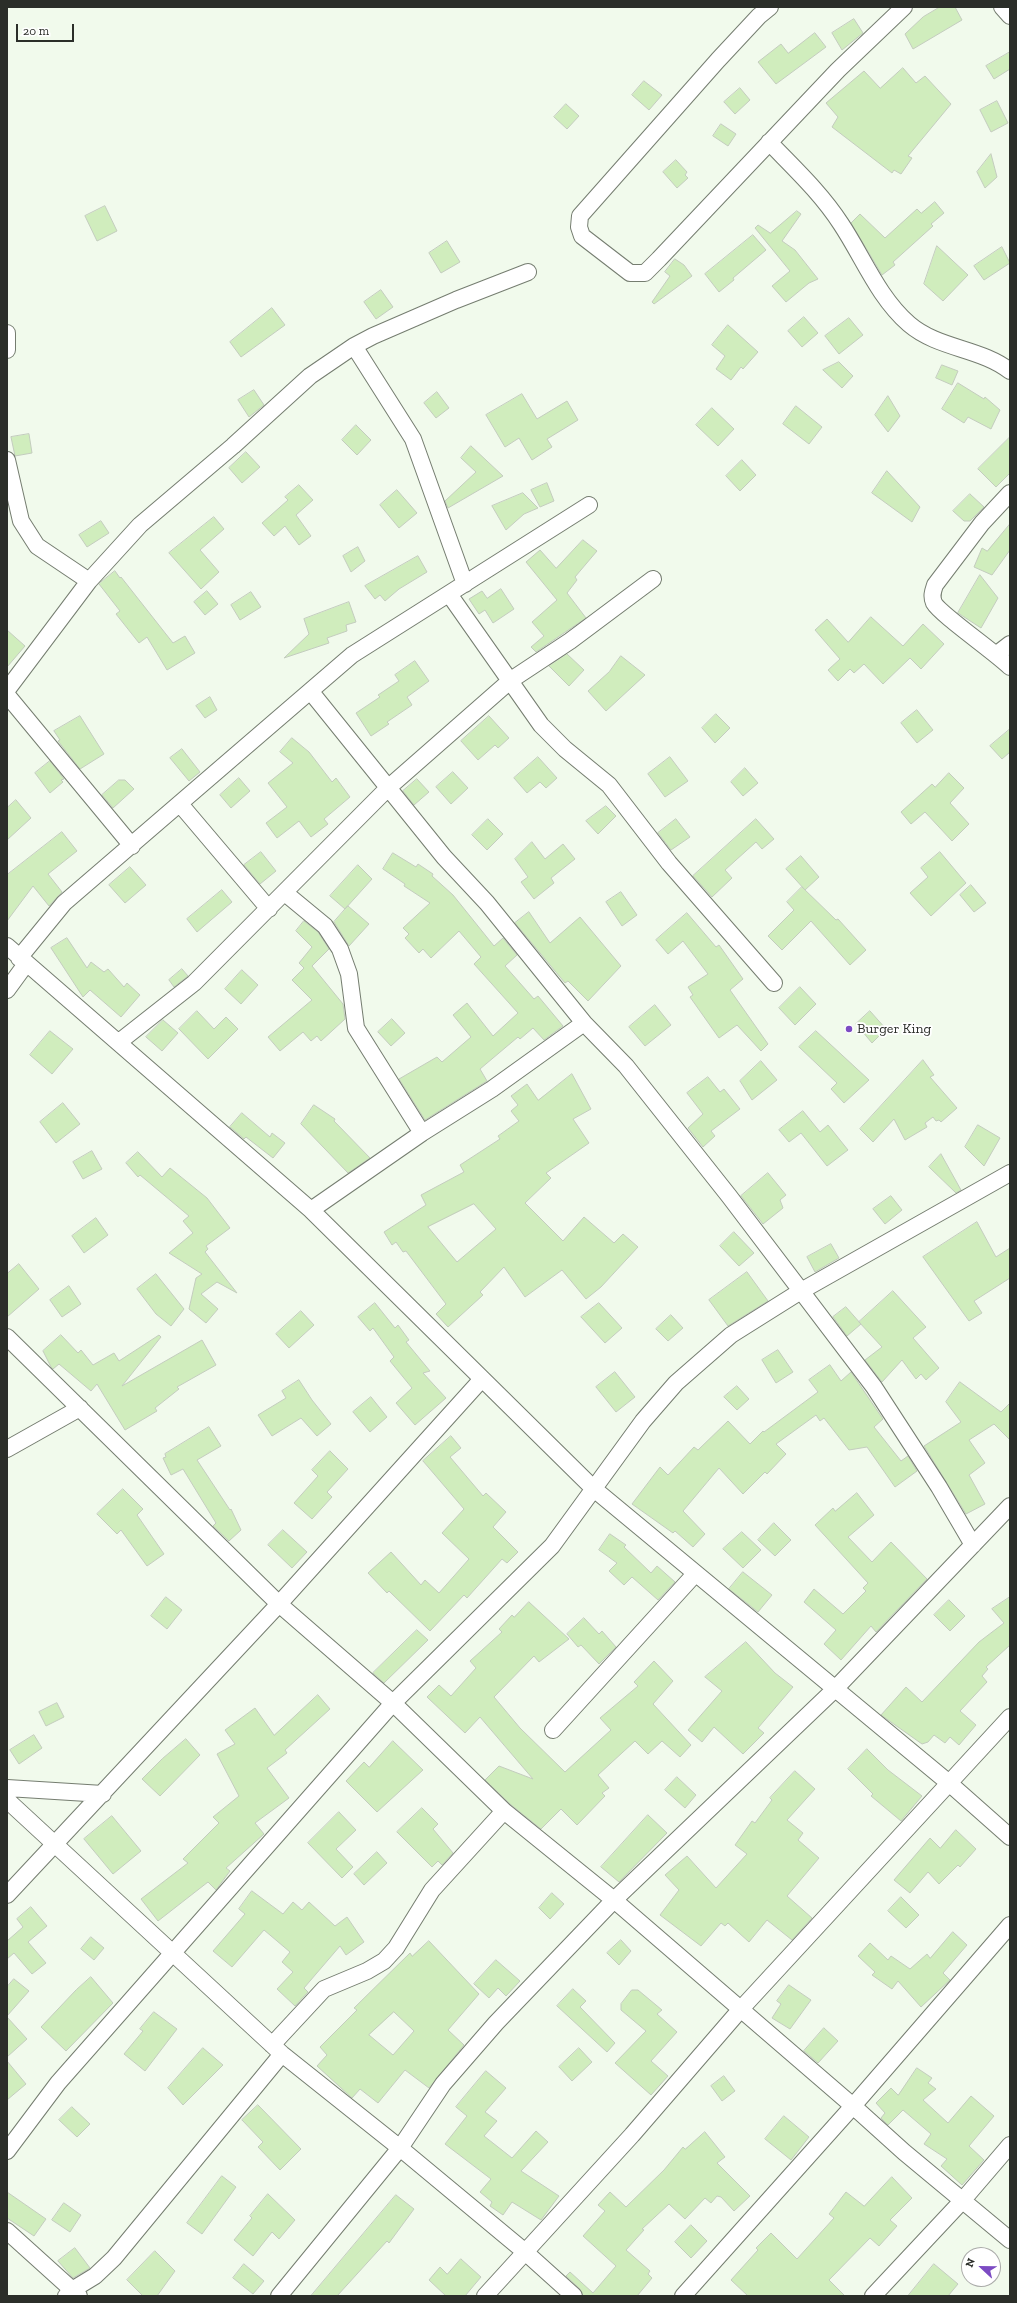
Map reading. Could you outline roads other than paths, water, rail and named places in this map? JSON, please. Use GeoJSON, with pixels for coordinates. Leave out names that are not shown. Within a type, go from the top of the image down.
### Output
{"type":"FeatureCollection","features":[{"type":"Feature","properties":{"kind":"street"},"geometry":{"type":"LineString","coordinates":[[770,7],[759,16],[718,60],[580,216],[579,227],[582,236],[630,273],[645,273],[838,70],[904,7]]}},
{"type":"Feature","properties":{"kind":"street"},"geometry":{"type":"LineString","coordinates":[[1002,7],[1010,16]]}},
{"type":"Feature","properties":{"kind":"street"},"geometry":{"type":"LineString","coordinates":[[769,142],[812,186],[836,217],[888,301],[909,324],[934,340],[973,353],[1004,366],[1010,371]]}},
{"type":"Feature","properties":{"kind":"street"},"geometry":{"type":"LineString","coordinates":[[7,690],[89,581],[140,525],[233,446],[310,376],[354,346],[456,300],[528,272]]}},
{"type":"Feature","properties":{"kind":"street"},"geometry":{"type":"LineString","coordinates":[[7,333],[7,350]]}},
{"type":"Feature","properties":{"kind":"street"},"geometry":{"type":"LineString","coordinates":[[354,346],[413,439],[465,584]]}},
{"type":"Feature","properties":{"kind":"street"},"geometry":{"type":"LineString","coordinates":[[7,460],[21,521],[37,546],[89,581]]}},
{"type":"Feature","properties":{"kind":"street"},"geometry":{"type":"LineString","coordinates":[[1010,493],[982,523],[935,585],[932,595],[937,607],[997,654],[1010,667]]}},
{"type":"Feature","properties":{"kind":"street"},"geometry":{"type":"LineString","coordinates":[[7,990],[23,961],[64,903],[352,656],[589,505]]}},
{"type":"Feature","properties":{"kind":"street"},"geometry":{"type":"LineString","coordinates":[[119,1042],[194,983],[285,893],[388,787],[510,680],[570,640],[653,579]]}},
{"type":"Feature","properties":{"kind":"street"},"geometry":{"type":"LineString","coordinates":[[449,594],[541,725],[565,749],[610,785],[669,863],[774,982]]}},
{"type":"Feature","properties":{"kind":"street"},"geometry":{"type":"LineString","coordinates":[[997,654],[1010,644]]}},
{"type":"Feature","properties":{"kind":"street"},"geometry":{"type":"LineString","coordinates":[[311,692],[444,857],[487,903],[584,1023],[626,1066],[801,1291],[878,1393],[939,1487],[973,1545]]}},
{"type":"Feature","properties":{"kind":"street"},"geometry":{"type":"LineString","coordinates":[[7,695],[132,846]]}},
{"type":"Feature","properties":{"kind":"street"},"geometry":{"type":"LineString","coordinates":[[180,804],[269,909]]}},
{"type":"Feature","properties":{"kind":"street"},"geometry":{"type":"LineString","coordinates":[[285,893],[301,904],[325,926],[340,949],[349,974],[356,1028],[422,1133]]}},
{"type":"Feature","properties":{"kind":"street"},"geometry":{"type":"LineString","coordinates":[[7,946],[311,1210],[594,1489],[834,1690],[949,1783],[1010,1837]]}},
{"type":"Feature","properties":{"kind":"street"},"geometry":{"type":"LineString","coordinates":[[311,1210],[422,1133],[492,1089],[584,1023]]}},
{"type":"Feature","properties":{"kind":"street"},"geometry":{"type":"LineString","coordinates":[[7,2151],[58,2082],[393,1703],[552,1546],[643,1421],[676,1383],[731,1334],[801,1291],[1010,1173]]}},
{"type":"Feature","properties":{"kind":"street"},"geometry":{"type":"LineString","coordinates":[[7,1338],[279,1604],[393,1703],[504,1811],[614,1900],[740,2010],[854,2106],[904,2152],[1010,2240]]}},
{"type":"Feature","properties":{"kind":"street"},"geometry":{"type":"LineString","coordinates":[[7,1896],[279,1604],[482,1380]]}},
{"type":"Feature","properties":{"kind":"street"},"geometry":{"type":"LineString","coordinates":[[7,1449],[80,1408]]}},
{"type":"Feature","properties":{"kind":"street"},"geometry":{"type":"LineString","coordinates":[[279,2296],[400,2148],[443,2084],[486,2034],[614,1900],[834,1690],[1010,1506]]}},
{"type":"Feature","properties":{"kind":"street"},"geometry":{"type":"LineString","coordinates":[[554,1730],[695,1574]]}},
{"type":"Feature","properties":{"kind":"street"},"geometry":{"type":"LineString","coordinates":[[485,2296],[524,2251],[632,2135],[740,2010],[1010,1717]]}},
{"type":"Feature","properties":{"kind":"street"},"geometry":{"type":"LineString","coordinates":[[7,1788],[103,1794]]}},
{"type":"Feature","properties":{"kind":"street"},"geometry":{"type":"LineString","coordinates":[[7,1800],[277,2049],[400,2148],[524,2251],[574,2296]]}},
{"type":"Feature","properties":{"kind":"street"},"geometry":{"type":"LineString","coordinates":[[7,2231],[72,2294],[95,2276],[114,2258],[324,1989],[368,1971],[384,1961],[396,1948],[432,1890],[504,1811]]}},
{"type":"Feature","properties":{"kind":"street"},"geometry":{"type":"LineString","coordinates":[[683,2296],[854,2106],[1010,1925]]}},
{"type":"Feature","properties":{"kind":"street"},"geometry":{"type":"LineString","coordinates":[[873,2296],[1010,2146]]}},
{"type":"Feature","properties":{"kind":"place","name":"Burger King"},"geometry":{"type":"Point","coordinates":[849,1029]}}]}
